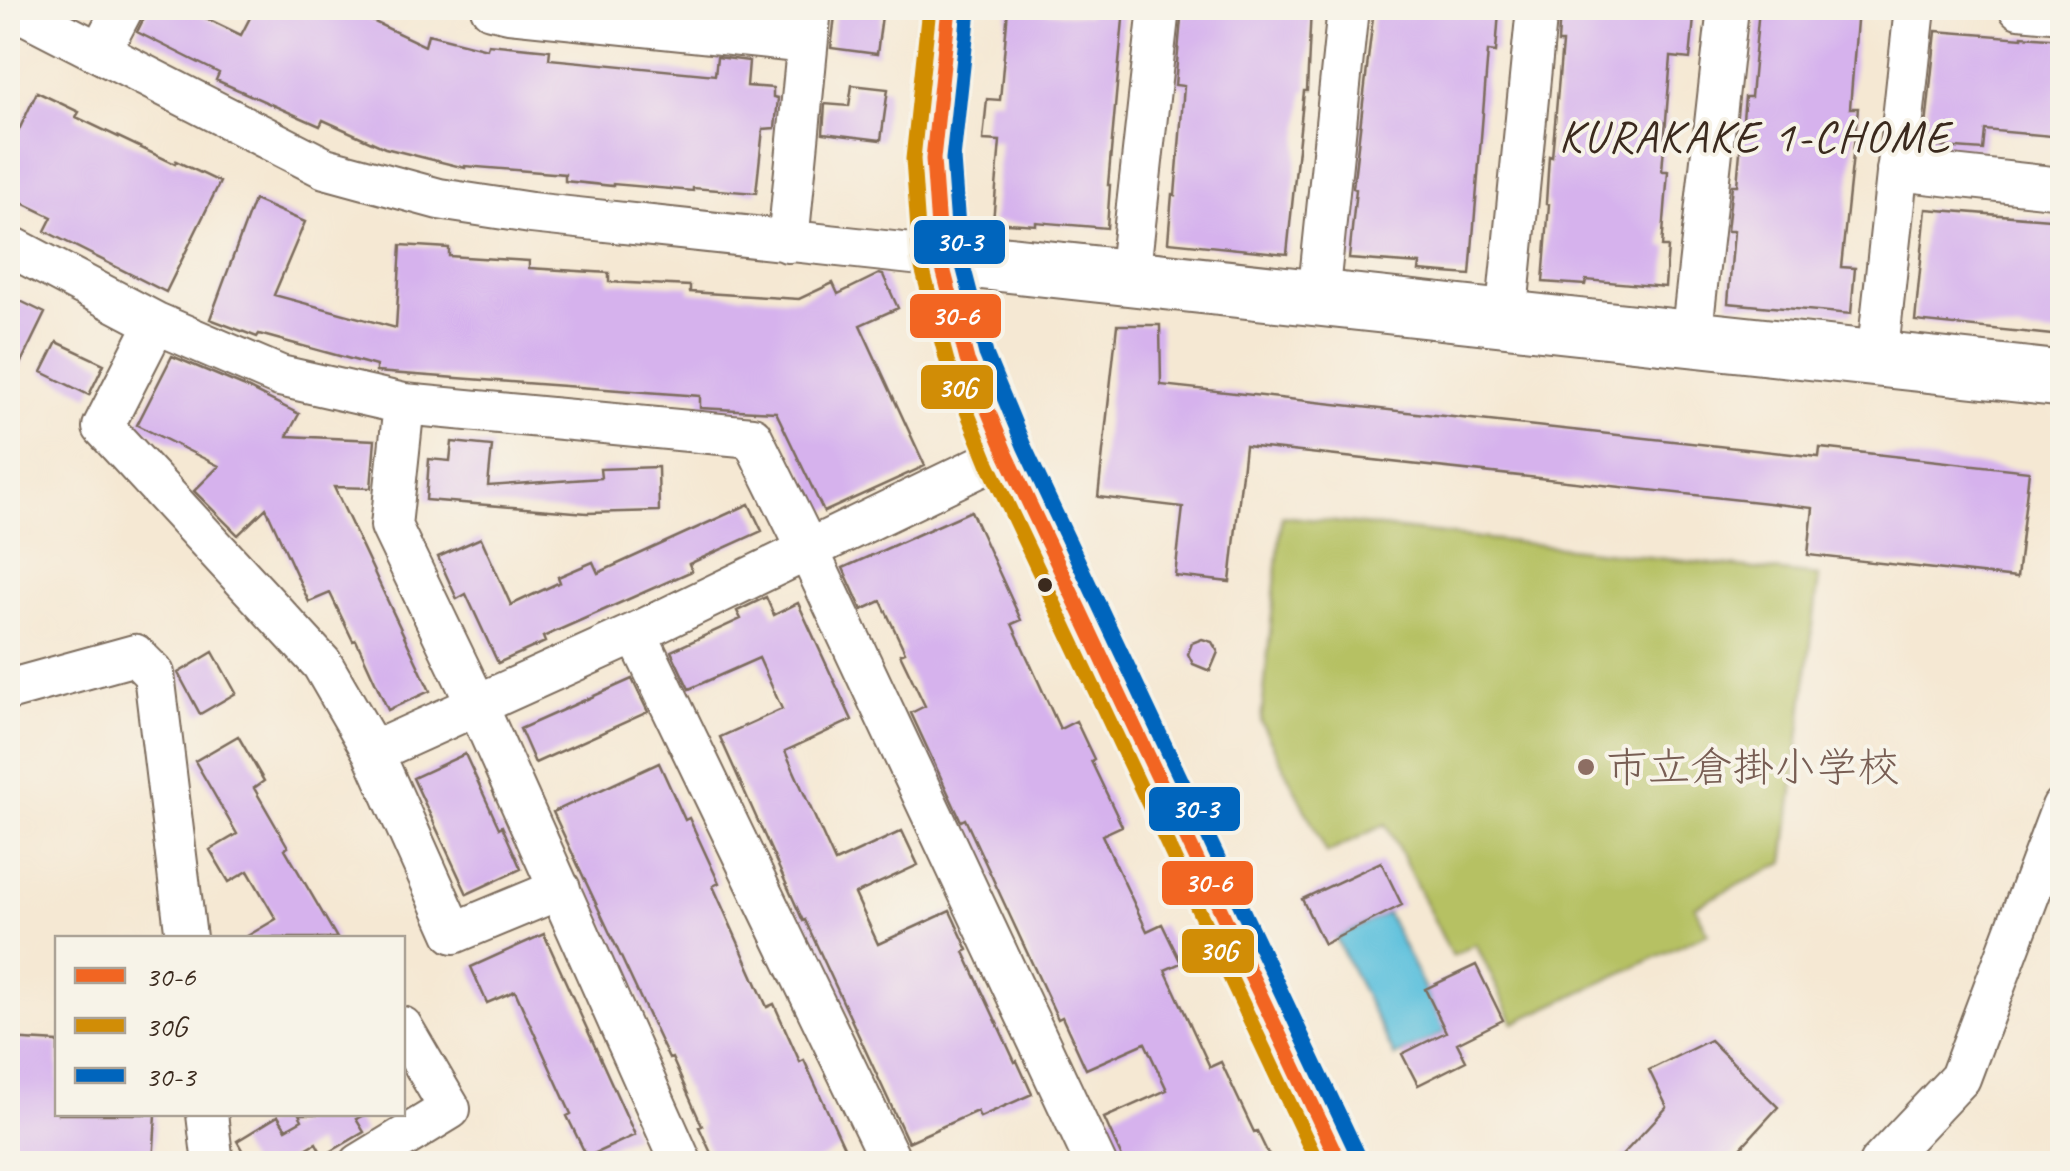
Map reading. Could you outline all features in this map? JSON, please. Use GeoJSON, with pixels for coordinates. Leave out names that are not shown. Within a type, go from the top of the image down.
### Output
{"type":"FeatureCollection","features":[{"type":"Feature","properties":{"kind":"street"},"geometry":{"type":"LineString","coordinates":[[14,8],[325,168],[439,199],[788,242],[2062,379]]}},
{"type":"Feature","properties":{"kind":"street"},"geometry":{"type":"LineString","coordinates":[[100,52],[123,8]]}},
{"type":"Feature","properties":{"kind":"street"},"geometry":{"type":"LineString","coordinates":[[491,8],[508,12],[809,25],[788,242]]}},
{"type":"Feature","properties":{"kind":"street"},"geometry":{"type":"LineString","coordinates":[[949,8],[933,159],[940,258],[968,360],[1006,454],[1340,1164]]}},
{"type":"Feature","properties":{"kind":"street"},"geometry":{"type":"LineString","coordinates":[[1129,278],[1159,8]]}},
{"type":"Feature","properties":{"kind":"street"},"geometry":{"type":"LineString","coordinates":[[1318,298],[1348,8]]}},
{"type":"Feature","properties":{"kind":"street"},"geometry":{"type":"LineString","coordinates":[[1506,319],[1538,8]]}},
{"type":"Feature","properties":{"kind":"street"},"geometry":{"type":"LineString","coordinates":[[1691,339],[1728,8]]}},
{"type":"Feature","properties":{"kind":"street"},"geometry":{"type":"LineString","coordinates":[[1877,359],[1914,8]]}},
{"type":"Feature","properties":{"kind":"street"},"geometry":{"type":"LineString","coordinates":[[2019,8],[2062,12]]}},
{"type":"Feature","properties":{"kind":"street"},"geometry":{"type":"LineString","coordinates":[[1897,170],[2062,188]]}},
{"type":"Feature","properties":{"kind":"street"},"geometry":{"type":"LineString","coordinates":[[8,245],[156,323],[280,376],[404,404],[752,437],[1096,1164]]}},
{"type":"Feature","properties":{"kind":"street"},"geometry":{"type":"LineString","coordinates":[[156,323],[103,427],[322,664],[373,752],[454,933],[560,889]]}},
{"type":"Feature","properties":{"kind":"street"},"geometry":{"type":"LineString","coordinates":[[404,404],[391,526],[560,889],[682,1164]]}},
{"type":"Feature","properties":{"kind":"street"},"geometry":{"type":"LineString","coordinates":[[373,752],[636,632],[1006,454]]}},
{"type":"Feature","properties":{"kind":"street"},"geometry":{"type":"LineString","coordinates":[[636,632],[892,1164]]}},
{"type":"Feature","properties":{"kind":"street"},"geometry":{"type":"LineString","coordinates":[[8,690],[136,655],[154,674],[186,936]]}},
{"type":"Feature","properties":{"kind":"street"},"geometry":{"type":"LineString","coordinates":[[1891,1160],[1960,1078],[2062,807]]}},
{"type":"Feature","properties":{"kind":"street"},"geometry":{"type":"LineString","coordinates":[[360,1164],[450,1110],[405,1032]]}},
{"type":"Feature","properties":{"kind":"street"},"geometry":{"type":"LineString","coordinates":[[207,1116],[213,1164]]}},
{"type":"Feature","properties":{"kind":"green space"},"geometry":{"type":"Polygon","coordinates":[[[1282,516],[1819,576],[1784,863],[1695,906],[1708,933],[1514,1023],[1476,944],[1452,956],[1386,824],[1327,853],[1261,722],[1282,516]]]}},
{"type":"Feature","properties":{"kind":"water"},"geometry":{"type":"Polygon","coordinates":[[[1387,913],[1446,1032],[1395,1057],[1336,938],[1387,913]]]}},
{"type":"Feature","properties":{"kind":"building"},"geometry":{"type":"Polygon","coordinates":[[[149,8],[185,8],[241,35],[255,8],[345,8],[425,46],[428,34],[487,49],[488,44],[550,50],[549,59],[715,75],[717,57],[749,61],[747,86],[773,88],[773,97],[778,98],[775,128],[763,129],[756,193],[613,186],[565,181],[565,174],[465,168],[385,148],[323,120],[320,126],[216,80],[219,73],[137,32],[149,8]]]}},
{"type":"Feature","properties":{"kind":"building"},"geometry":{"type":"Polygon","coordinates":[[[836,8],[883,8],[877,54],[831,48],[836,8]]]}},
{"type":"Feature","properties":{"kind":"building"},"geometry":{"type":"Polygon","coordinates":[[[1089,8],[1124,8],[1107,228],[993,222],[1000,141],[983,140],[987,99],[1000,100],[1008,9],[1088,16],[1089,8]]]}},
{"type":"Feature","properties":{"kind":"building"},"geometry":{"type":"Polygon","coordinates":[[[1182,8],[1311,8],[1307,91],[1287,254],[1168,242],[1184,86],[1175,85],[1182,8]]]}},
{"type":"Feature","properties":{"kind":"building"},"geometry":{"type":"Polygon","coordinates":[[[1374,8],[1499,11],[1496,52],[1488,51],[1470,275],[1419,271],[1420,264],[1349,259],[1356,189],[1353,188],[1374,8]]]}},
{"type":"Feature","properties":{"kind":"building"},"geometry":{"type":"Polygon","coordinates":[[[1560,8],[1695,8],[1690,59],[1671,57],[1662,171],[1668,171],[1662,247],[1668,247],[1665,287],[1586,280],[1585,285],[1543,282],[1549,156],[1552,157],[1562,43],[1558,43],[1560,8]]]}},
{"type":"Feature","properties":{"kind":"building"},"geometry":{"type":"Polygon","coordinates":[[[1759,8],[1858,8],[1850,108],[1858,108],[1841,267],[1855,268],[1851,314],[1728,303],[1734,231],[1727,231],[1732,185],[1737,185],[1745,97],[1751,97],[1759,8]]]}},
{"type":"Feature","properties":{"kind":"building"},"geometry":{"type":"Polygon","coordinates":[[[1936,31],[2062,39],[2062,137],[1985,130],[1983,150],[1928,146],[1930,126],[1926,126],[1936,31]]]}},
{"type":"Feature","properties":{"kind":"building"},"geometry":{"type":"Polygon","coordinates":[[[852,85],[888,89],[881,140],[823,133],[825,104],[849,106],[852,85]]]}},
{"type":"Feature","properties":{"kind":"building"},"geometry":{"type":"Polygon","coordinates":[[[37,92],[79,112],[76,117],[220,182],[166,292],[45,231],[52,217],[8,196],[8,153],[37,92]]]}},
{"type":"Feature","properties":{"kind":"building"},"geometry":{"type":"Polygon","coordinates":[[[254,200],[305,222],[274,295],[396,328],[401,245],[449,248],[449,256],[529,261],[529,268],[609,273],[609,282],[690,286],[690,292],[799,299],[833,283],[838,294],[883,275],[898,308],[860,325],[925,466],[824,512],[776,412],[700,408],[700,396],[376,372],[376,366],[259,334],[257,337],[210,319],[254,200]]]}},
{"type":"Feature","properties":{"kind":"building"},"geometry":{"type":"Polygon","coordinates":[[[1926,209],[2062,220],[2062,336],[1915,321],[1926,209]]]}},
{"type":"Feature","properties":{"kind":"building"},"geometry":{"type":"Polygon","coordinates":[[[8,295],[45,313],[8,389],[8,295]]]}},
{"type":"Feature","properties":{"kind":"building"},"geometry":{"type":"Polygon","coordinates":[[[1117,325],[1160,325],[1161,385],[1819,457],[1820,448],[2029,471],[2017,578],[1808,555],[1813,508],[1245,446],[1230,582],[1175,576],[1183,507],[1098,497],[1117,325]]]}},
{"type":"Feature","properties":{"kind":"building"},"geometry":{"type":"Polygon","coordinates":[[[57,342],[104,364],[89,395],[42,372],[57,342]]]}},
{"type":"Feature","properties":{"kind":"building"},"geometry":{"type":"Polygon","coordinates":[[[172,356],[299,414],[287,436],[375,440],[371,488],[334,487],[430,691],[388,710],[330,593],[309,602],[266,508],[238,535],[194,491],[219,466],[137,425],[172,356]]]}},
{"type":"Feature","properties":{"kind":"building"},"geometry":{"type":"Polygon","coordinates":[[[452,442],[492,446],[488,486],[601,478],[600,469],[658,467],[659,511],[587,513],[426,500],[429,459],[450,461],[452,442]]]}},
{"type":"Feature","properties":{"kind":"building"},"geometry":{"type":"Polygon","coordinates":[[[749,504],[762,531],[689,564],[692,571],[543,637],[545,642],[498,663],[466,594],[457,599],[438,557],[481,538],[511,605],[593,562],[598,573],[749,504]]]}},
{"type":"Feature","properties":{"kind":"building"},"geometry":{"type":"Polygon","coordinates":[[[971,511],[1021,620],[1012,624],[1060,729],[1076,721],[1122,826],[1102,835],[1147,931],[1162,924],[1181,963],[1165,970],[1210,1067],[1221,1062],[1273,1164],[1125,1164],[1104,1118],[1167,1090],[1145,1043],[1086,1069],[1062,1017],[1058,1019],[911,713],[925,706],[881,601],[862,610],[843,568],[971,511]]]}},
{"type":"Feature","properties":{"kind":"building"},"geometry":{"type":"Polygon","coordinates":[[[766,597],[774,615],[798,603],[852,720],[785,751],[835,862],[902,831],[918,865],[855,894],[878,944],[950,911],[968,950],[964,952],[1032,1094],[980,1117],[977,1111],[908,1142],[720,737],[782,709],[759,658],[689,689],[671,651],[741,619],[737,611],[766,597]]]}},
{"type":"Feature","properties":{"kind":"building"},"geometry":{"type":"Polygon","coordinates":[[[1202,639],[1212,642],[1218,652],[1210,671],[1193,664],[1188,654],[1192,643],[1202,639]]]}},
{"type":"Feature","properties":{"kind":"building"},"geometry":{"type":"Polygon","coordinates":[[[213,652],[236,693],[200,714],[178,673],[213,652]]]}},
{"type":"Feature","properties":{"kind":"building"},"geometry":{"type":"Polygon","coordinates":[[[632,679],[648,712],[535,763],[520,729],[632,679]]]}},
{"type":"Feature","properties":{"kind":"building"},"geometry":{"type":"Polygon","coordinates":[[[238,736],[264,781],[254,788],[336,936],[247,936],[276,919],[248,871],[229,882],[210,850],[237,834],[195,761],[238,736]]]}},
{"type":"Feature","properties":{"kind":"building"},"geometry":{"type":"Polygon","coordinates":[[[465,754],[521,869],[467,894],[413,778],[465,754]]]}},
{"type":"Feature","properties":{"kind":"building"},"geometry":{"type":"Polygon","coordinates":[[[659,763],[719,883],[713,886],[767,1007],[774,1004],[844,1147],[810,1164],[716,1164],[672,1058],[669,1059],[553,812],[659,763]]]}},
{"type":"Feature","properties":{"kind":"building"},"geometry":{"type":"Polygon","coordinates":[[[1381,862],[1402,905],[1324,944],[1302,899],[1381,862]]]}},
{"type":"Feature","properties":{"kind":"building"},"geometry":{"type":"Polygon","coordinates":[[[544,934],[635,1135],[587,1157],[515,991],[487,1003],[471,967],[544,934]]]}},
{"type":"Feature","properties":{"kind":"building"},"geometry":{"type":"Polygon","coordinates":[[[1476,965],[1503,1020],[1457,1043],[1466,1061],[1418,1085],[1402,1054],[1446,1032],[1425,989],[1476,965]]]}},
{"type":"Feature","properties":{"kind":"building"},"geometry":{"type":"Polygon","coordinates":[[[8,1039],[55,1042],[55,1116],[156,1116],[153,1164],[8,1164],[8,1039]]]}},
{"type":"Feature","properties":{"kind":"building"},"geometry":{"type":"Polygon","coordinates":[[[1710,1040],[1778,1107],[1726,1164],[1614,1164],[1667,1107],[1649,1070],[1710,1040]]]}},
{"type":"Feature","properties":{"kind":"building"},"geometry":{"type":"Polygon","coordinates":[[[278,1116],[286,1129],[302,1120],[300,1116],[362,1116],[356,1119],[364,1132],[323,1156],[316,1143],[280,1164],[250,1164],[237,1141],[278,1116]]]}},
{"type":"Feature","properties":{"kind":"transit line","name":"30G"},"geometry":{"type":"LineString","coordinates":[[929,8],[913,159],[920,260],[948,365],[988,463],[1318,1164]]}},
{"type":"Feature","properties":{"kind":"transit line","name":"30-6"},"geometry":{"type":"LineString","coordinates":[[949,8],[933,159],[940,257],[967,360],[1006,454],[1340,1164]]}},
{"type":"Feature","properties":{"kind":"transit line","name":"30-3"},"geometry":{"type":"LineString","coordinates":[[969,10],[953,159],[960,254],[986,354],[1024,446],[1358,1155]]}},
{"type":"Feature","properties":{"kind":"place","name":"市立倉掛小学校"},"geometry":{"type":"Point","coordinates":[1586,767]}},
{"type":"Feature","properties":{"kind":"district","name":"KURAKAKE 1-CHOME"},"geometry":{"type":"Point","coordinates":[1755,136]}}]}
